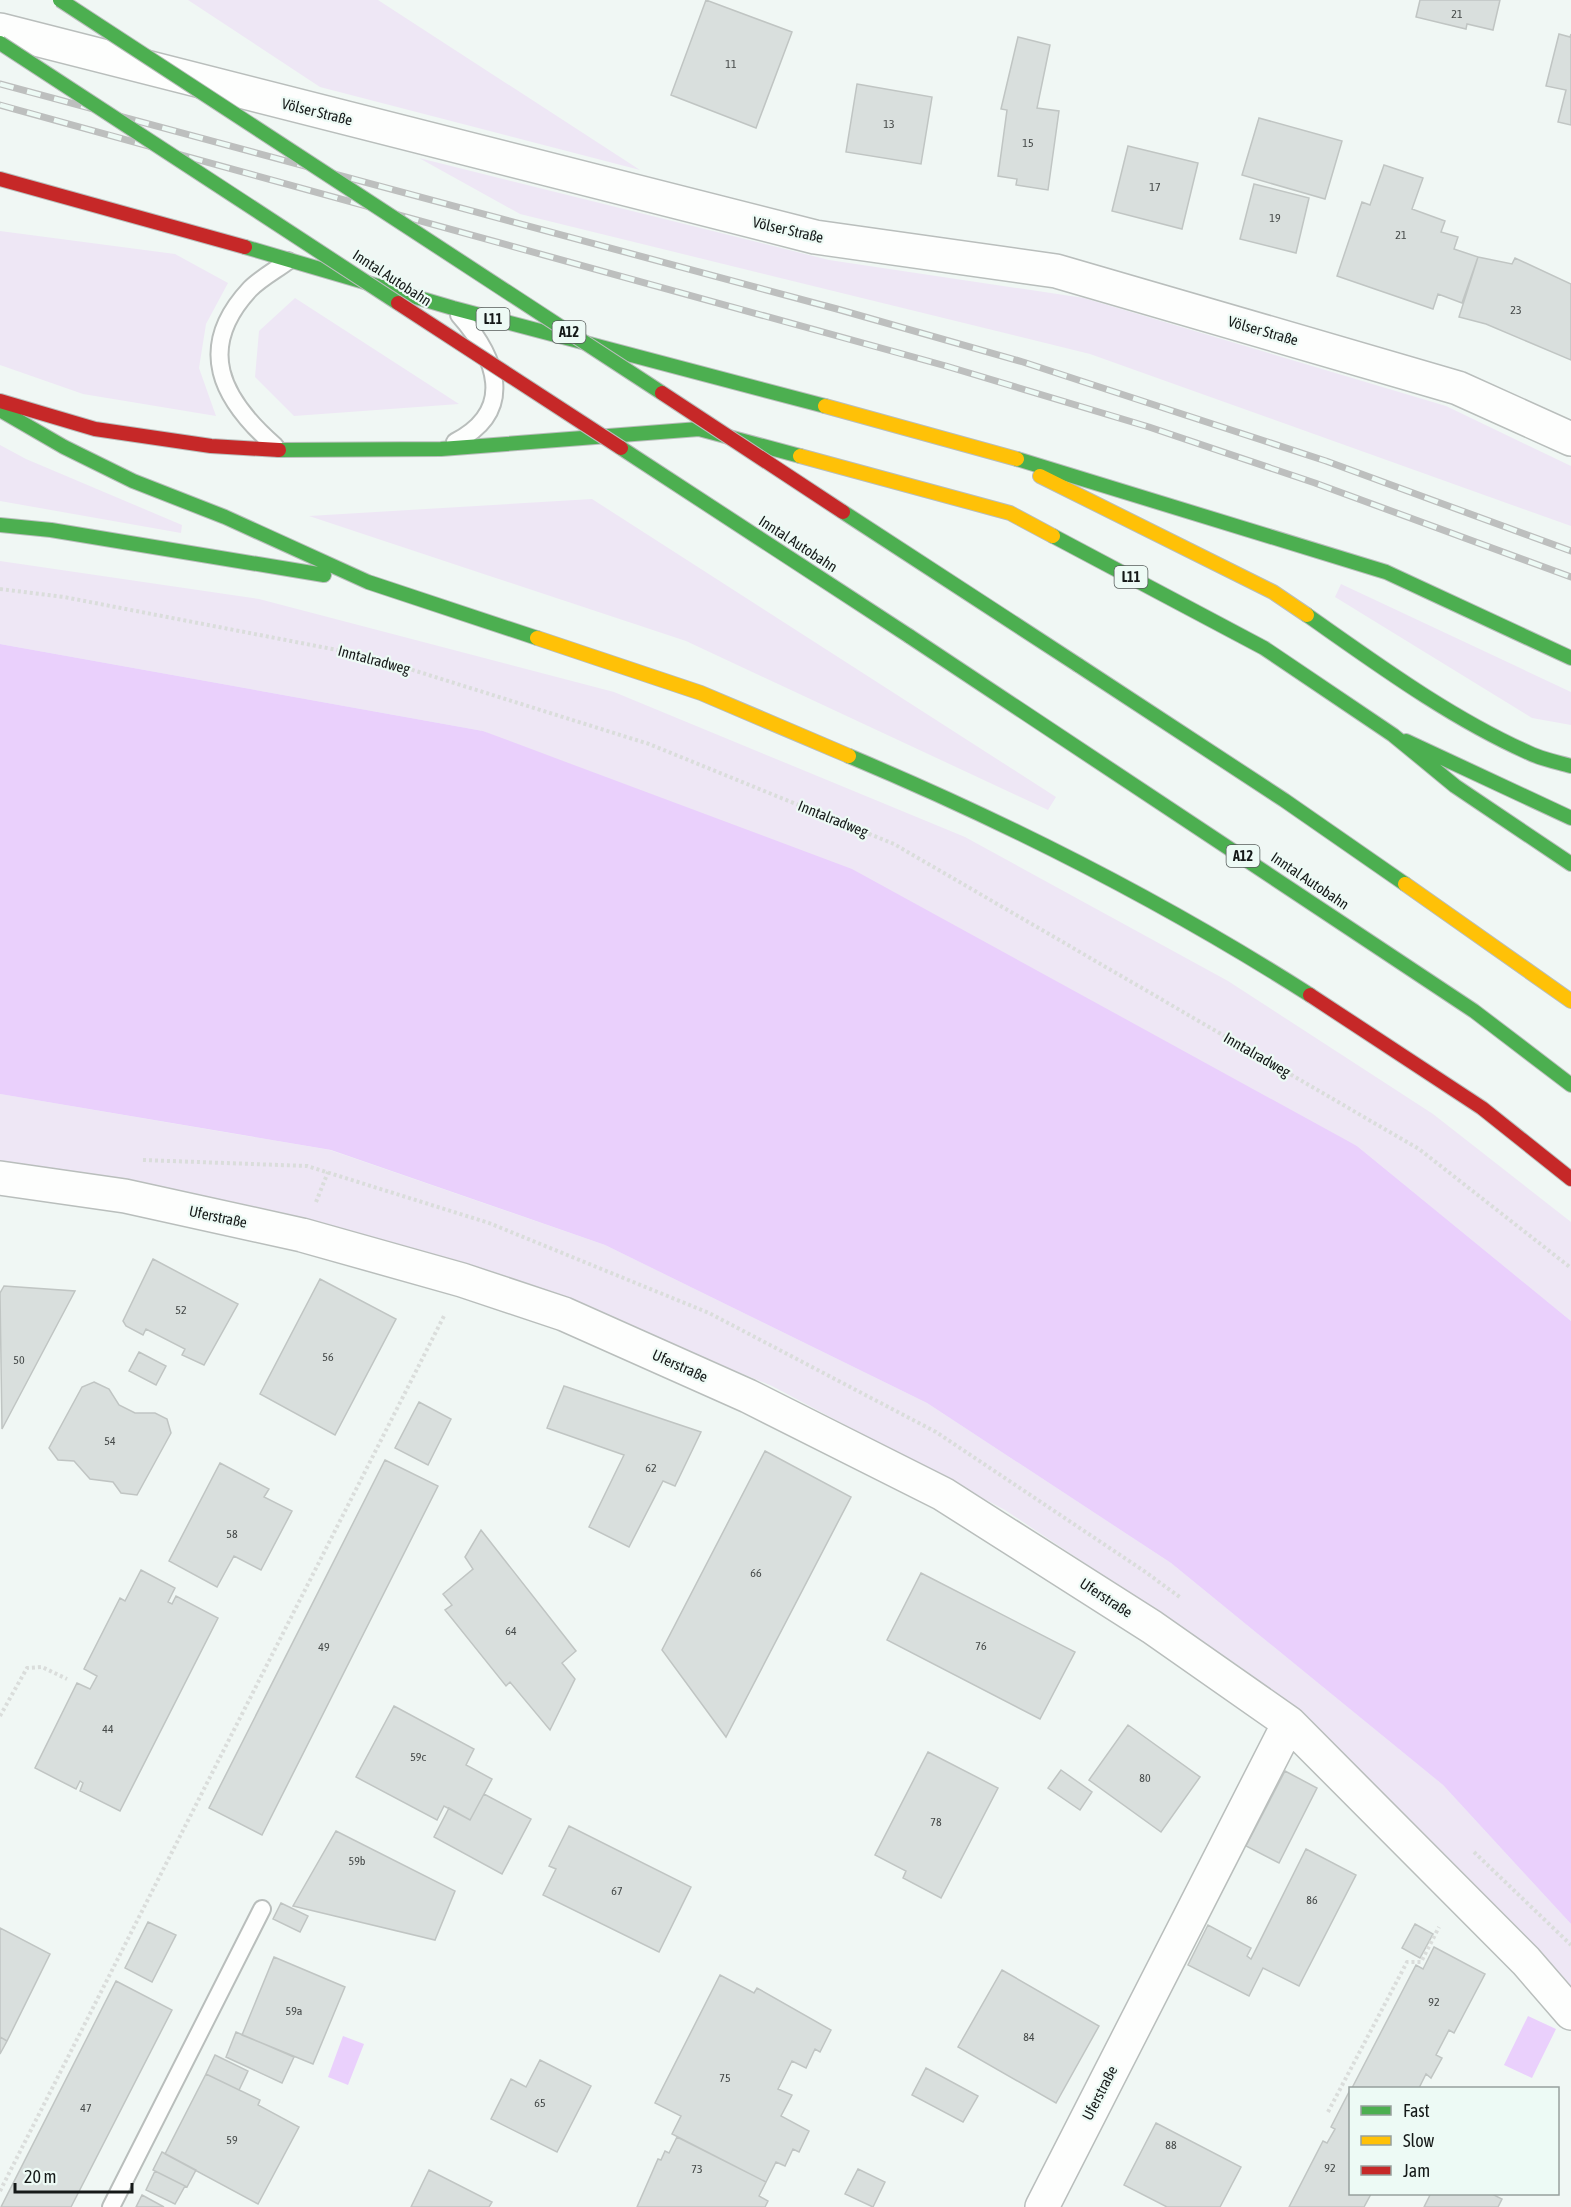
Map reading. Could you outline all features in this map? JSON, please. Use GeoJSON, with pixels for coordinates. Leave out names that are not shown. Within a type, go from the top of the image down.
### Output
{"type":"FeatureCollection","features":[{"type":"Feature","properties":{"kind":"main road","name":"A12"},"geometry":{"type":"LineString","coordinates":[[60,0],[1294,807],[1571,1001]]}},
{"type":"Feature","properties":{"kind":"main road","name":"Inntal Autobahn"},"geometry":{"type":"LineString","coordinates":[[0,43],[909,636],[1455,998],[1571,1085]]}},
{"type":"Feature","properties":{"kind":"main road","name":"L11"},"geometry":{"type":"LineString","coordinates":[[0,179],[157,220],[288,261],[453,308],[989,450],[1273,592],[1403,681],[1469,721],[1528,753],[1571,766]]}},
{"type":"Feature","properties":{"kind":"main road","name":"L11"},"geometry":{"type":"LineString","coordinates":[[0,401],[95,429],[211,446],[280,450],[441,449],[699,429],[1010,513],[1264,648],[1393,735],[1461,764],[1515,793],[1571,818]]}},
{"type":"Feature","properties":{"kind":"main road"},"geometry":{"type":"LineString","coordinates":[[0,410],[64,447],[134,481],[225,517],[368,582],[701,693],[947,797],[1075,858],[1221,938],[1357,1025],[1482,1108],[1571,1179]]}},
{"type":"Feature","properties":{"kind":"main road"},"geometry":{"type":"LineString","coordinates":[[989,450],[1386,572],[1571,658]]}},
{"type":"Feature","properties":{"kind":"main road"},"geometry":{"type":"LineString","coordinates":[[0,525],[51,530],[368,582]]}},
{"type":"Feature","properties":{"kind":"main road"},"geometry":{"type":"LineString","coordinates":[[1393,735],[1455,786],[1571,864]]}},
{"type":"Feature","properties":{"kind":"street","name":"Völser Straße"},"geometry":{"type":"LineString","coordinates":[[0,30],[815,237],[1056,271],[1458,388],[1571,439]]}},
{"type":"Feature","properties":{"kind":"street","name":"Uferstraße"},"geometry":{"type":"LineString","coordinates":[[0,1178],[125,1196],[280,1230],[462,1280],[574,1319],[748,1396],[943,1494],[1152,1627],[1289,1723],[1526,1961],[1571,2013]]}},
{"type":"Feature","properties":{"kind":"street","name":"Uferstraße"},"geometry":{"type":"LineString","coordinates":[[1042,2207],[1289,1723]]}},
{"type":"Feature","properties":{"kind":"lane"},"geometry":{"type":"LineString","coordinates":[[280,450],[258,431],[229,394],[219,371],[218,350],[224,326],[236,306],[252,287],[288,261]]}},
{"type":"Feature","properties":{"kind":"lane"},"geometry":{"type":"LineString","coordinates":[[441,449],[479,425],[496,391],[495,373],[487,355],[475,333],[453,308]]}},
{"type":"Feature","properties":{"kind":"lane"},"geometry":{"type":"LineString","coordinates":[[111,2207],[262,1909]]}},
{"type":"Feature","properties":{"kind":"path","name":"Inntalradweg"},"geometry":{"type":"LineString","coordinates":[[0,589],[64,597],[368,656],[649,744],[894,844],[1419,1149],[1571,1268]]}},
{"type":"Feature","properties":{"kind":"path"},"geometry":{"type":"LineString","coordinates":[[0,2191],[462,1280]]}},
{"type":"Feature","properties":{"kind":"path"},"geometry":{"type":"LineString","coordinates":[[0,1716],[27,1668],[42,1666],[67,1679]]}},
{"type":"Feature","properties":{"kind":"path"},"geometry":{"type":"LineString","coordinates":[[1328,2112],[1407,1962],[1420,1962],[1458,1892]]}},
{"type":"Feature","properties":{"kind":"shaded area"},"geometry":{"type":"Polygon","coordinates":[[[188,0],[378,0],[640,170],[320,87],[188,0]]]}},
{"type":"Feature","properties":{"kind":"shaded area"},"geometry":{"type":"Polygon","coordinates":[[[419,158],[829,260],[1084,298],[1446,406],[1571,466],[1571,526],[1090,354],[520,214],[419,158]]]}},
{"type":"Feature","properties":{"kind":"shaded area"},"geometry":{"type":"Polygon","coordinates":[[[0,231],[175,254],[228,283],[206,324],[199,368],[216,416],[83,394],[0,365],[0,231]]]}},
{"type":"Feature","properties":{"kind":"shaded area"},"geometry":{"type":"Polygon","coordinates":[[[295,298],[459,404],[294,416],[255,377],[259,331],[295,298]]]}},
{"type":"Feature","properties":{"kind":"shaded area"},"geometry":{"type":"Polygon","coordinates":[[[0,445],[26,459],[182,525],[181,533],[0,501],[0,445]]]}},
{"type":"Feature","properties":{"kind":"shaded area"},"geometry":{"type":"Polygon","coordinates":[[[592,499],[1056,797],[1048,810],[686,641],[309,516],[592,499]]]}},
{"type":"Feature","properties":{"kind":"shaded area"},"geometry":{"type":"Polygon","coordinates":[[[0,561],[259,599],[614,692],[965,837],[1228,981],[1433,1114],[1571,1222],[1571,1321],[1357,1146],[483,731],[0,644],[0,561]]]}},
{"type":"Feature","properties":{"kind":"shaded area"},"geometry":{"type":"Polygon","coordinates":[[[1341,584],[1571,692],[1571,725],[1532,718],[1335,597],[1341,584]]]}},
{"type":"Feature","properties":{"kind":"shaded area"},"geometry":{"type":"Polygon","coordinates":[[[0,644],[483,731],[852,869],[1357,1146],[1571,1321],[1571,1924],[1443,1785],[1171,1563],[927,1403],[605,1245],[331,1150],[0,1094],[0,644]]]}},
{"type":"Feature","properties":{"kind":"shaded area"},"geometry":{"type":"Polygon","coordinates":[[[0,1094],[330,1150],[605,1245],[927,1403],[1171,1563],[1443,1785],[1571,1924],[1571,1987],[1311,1722],[1242,1668],[1005,1510],[772,1386],[564,1300],[214,1200],[0,1161],[0,1094]]]}},
{"type":"Feature","properties":{"kind":"shaded area"},"geometry":{"type":"Polygon","coordinates":[[[1528,2016],[1556,2029],[1532,2078],[1504,2065],[1528,2016]]]}},
{"type":"Feature","properties":{"kind":"shaded area"},"geometry":{"type":"Polygon","coordinates":[[[343,2036],[364,2044],[348,2085],[328,2077],[343,2036]]]}},
{"type":"Feature","properties":{"kind":"building"},"geometry":{"type":"Polygon","coordinates":[[[706,0],[792,32],[756,128],[671,95],[706,0]]]}},
{"type":"Feature","properties":{"kind":"building"},"geometry":{"type":"Polygon","coordinates":[[[1420,0],[1500,0],[1493,30],[1467,24],[1466,29],[1416,17],[1420,0]]]}},
{"type":"Feature","properties":{"kind":"building"},"geometry":{"type":"Polygon","coordinates":[[[1559,34],[1570,37],[1571,34],[1571,125],[1558,122],[1566,90],[1546,86],[1559,34]]]}},
{"type":"Feature","properties":{"kind":"building"},"geometry":{"type":"Polygon","coordinates":[[[1018,37],[1050,45],[1037,108],[1059,111],[1048,190],[1016,185],[1017,179],[998,176],[1007,110],[1001,109],[1018,37]]]}},
{"type":"Feature","properties":{"kind":"building"},"geometry":{"type":"Polygon","coordinates":[[[857,84],[932,97],[921,164],[846,152],[857,84]]]}},
{"type":"Feature","properties":{"kind":"building"},"geometry":{"type":"Polygon","coordinates":[[[1259,118],[1342,141],[1325,199],[1242,175],[1259,118]]]}},
{"type":"Feature","properties":{"kind":"building"},"geometry":{"type":"Polygon","coordinates":[[[1128,146],[1198,163],[1182,229],[1112,211],[1128,146]]]}},
{"type":"Feature","properties":{"kind":"building"},"geometry":{"type":"Polygon","coordinates":[[[1384,165],[1423,178],[1412,209],[1445,221],[1441,232],[1458,237],[1454,249],[1478,257],[1462,303],[1438,294],[1433,309],[1337,276],[1362,202],[1370,205],[1384,165]]]}},
{"type":"Feature","properties":{"kind":"building"},"geometry":{"type":"Polygon","coordinates":[[[1254,184],[1309,198],[1296,253],[1240,239],[1254,184]]]}},
{"type":"Feature","properties":{"kind":"building"},"geometry":{"type":"Polygon","coordinates":[[[1478,257],[1512,264],[1515,258],[1571,284],[1571,360],[1486,324],[1459,317],[1478,257]]]}},
{"type":"Feature","properties":{"kind":"building"},"geometry":{"type":"Polygon","coordinates":[[[153,1259],[238,1304],[204,1365],[182,1355],[185,1349],[146,1329],[143,1335],[126,1326],[123,1321],[153,1259]]]}},
{"type":"Feature","properties":{"kind":"building"},"geometry":{"type":"Polygon","coordinates":[[[320,1279],[396,1319],[335,1435],[260,1394],[320,1279]]]}},
{"type":"Feature","properties":{"kind":"building"},"geometry":{"type":"Polygon","coordinates":[[[4,1286],[75,1291],[2,1429],[0,1293],[4,1286]]]}},
{"type":"Feature","properties":{"kind":"building"},"geometry":{"type":"Polygon","coordinates":[[[139,1352],[166,1366],[156,1385],[129,1371],[139,1352]]]}},
{"type":"Feature","properties":{"kind":"building"},"geometry":{"type":"Polygon","coordinates":[[[94,1382],[109,1389],[119,1405],[135,1413],[155,1413],[167,1419],[171,1433],[137,1495],[121,1493],[113,1482],[90,1479],[74,1461],[58,1460],[49,1448],[82,1387],[94,1382]]]}},
{"type":"Feature","properties":{"kind":"building"},"geometry":{"type":"Polygon","coordinates":[[[564,1386],[701,1432],[675,1486],[663,1481],[629,1547],[589,1527],[624,1455],[547,1428],[564,1386]]]}},
{"type":"Feature","properties":{"kind":"building"},"geometry":{"type":"Polygon","coordinates":[[[419,1402],[451,1419],[428,1465],[395,1448],[419,1402]]]}},
{"type":"Feature","properties":{"kind":"building"},"geometry":{"type":"Polygon","coordinates":[[[765,1451],[851,1497],[726,1737],[662,1650],[765,1451]]]}},
{"type":"Feature","properties":{"kind":"building"},"geometry":{"type":"Polygon","coordinates":[[[385,1460],[438,1486],[262,1835],[209,1808],[385,1460]]]}},
{"type":"Feature","properties":{"kind":"building"},"geometry":{"type":"Polygon","coordinates":[[[220,1463],[269,1489],[264,1497],[292,1511],[261,1570],[234,1556],[217,1587],[169,1561],[220,1463]]]}},
{"type":"Feature","properties":{"kind":"building"},"geometry":{"type":"Polygon","coordinates":[[[481,1530],[576,1651],[562,1663],[575,1679],[550,1730],[510,1682],[506,1686],[445,1610],[452,1605],[443,1594],[473,1569],[465,1557],[481,1530]]]}},
{"type":"Feature","properties":{"kind":"building"},"geometry":{"type":"Polygon","coordinates":[[[141,1570],[175,1588],[168,1602],[172,1604],[176,1596],[218,1618],[120,1811],[80,1791],[83,1783],[80,1781],[76,1789],[35,1768],[77,1683],[90,1689],[97,1676],[84,1669],[120,1598],[125,1601],[141,1570]]]}},
{"type":"Feature","properties":{"kind":"building"},"geometry":{"type":"Polygon","coordinates":[[[921,1573],[1075,1652],[1040,1719],[887,1640],[921,1573]]]}},
{"type":"Feature","properties":{"kind":"building"},"geometry":{"type":"Polygon","coordinates":[[[394,1706],[474,1749],[466,1765],[492,1779],[470,1820],[444,1806],[437,1820],[356,1777],[394,1706]]]}},
{"type":"Feature","properties":{"kind":"building"},"geometry":{"type":"Polygon","coordinates":[[[1128,1725],[1200,1777],[1161,1832],[1089,1780],[1128,1725]]]}},
{"type":"Feature","properties":{"kind":"building"},"geometry":{"type":"Polygon","coordinates":[[[928,1752],[998,1788],[941,1898],[903,1878],[906,1871],[875,1855],[928,1752]]]}},
{"type":"Feature","properties":{"kind":"building"},"geometry":{"type":"Polygon","coordinates":[[[1061,1770],[1092,1792],[1080,1810],[1048,1788],[1061,1770]]]}},
{"type":"Feature","properties":{"kind":"building"},"geometry":{"type":"Polygon","coordinates":[[[1285,1771],[1317,1788],[1279,1863],[1246,1846],[1285,1771]]]}},
{"type":"Feature","properties":{"kind":"building"},"geometry":{"type":"Polygon","coordinates":[[[484,1794],[531,1819],[502,1874],[434,1837],[449,1808],[470,1820],[484,1794]]]}},
{"type":"Feature","properties":{"kind":"building"},"geometry":{"type":"Polygon","coordinates":[[[569,1826],[691,1887],[659,1952],[543,1895],[556,1869],[549,1866],[569,1826]]]}},
{"type":"Feature","properties":{"kind":"building"},"geometry":{"type":"Polygon","coordinates":[[[336,1831],[455,1891],[435,1940],[293,1906],[336,1831]]]}},
{"type":"Feature","properties":{"kind":"building"},"geometry":{"type":"Polygon","coordinates":[[[1306,1849],[1356,1875],[1299,1986],[1263,1968],[1249,1996],[1188,1965],[1208,1925],[1251,1948],[1247,1956],[1251,1959],[1306,1849]]]}},
{"type":"Feature","properties":{"kind":"building"},"geometry":{"type":"Polygon","coordinates":[[[281,1903],[308,1916],[300,1932],[273,1919],[281,1903]]]}},
{"type":"Feature","properties":{"kind":"building"},"geometry":{"type":"Polygon","coordinates":[[[148,1922],[176,1935],[152,1982],[125,1968],[148,1922]]]}},
{"type":"Feature","properties":{"kind":"building"},"geometry":{"type":"Polygon","coordinates":[[[1415,1924],[1433,1934],[1420,1958],[1402,1948],[1415,1924]]]}},
{"type":"Feature","properties":{"kind":"building"},"geometry":{"type":"Polygon","coordinates":[[[0,1928],[50,1954],[7,2041],[0,2037],[0,1928]]]}},
{"type":"Feature","properties":{"kind":"building"},"geometry":{"type":"Polygon","coordinates":[[[1434,1947],[1485,1974],[1454,2033],[1449,2030],[1436,2055],[1442,2058],[1431,2078],[1426,2074],[1420,2087],[1353,2087],[1416,1965],[1423,1969],[1434,1947]]]}},
{"type":"Feature","properties":{"kind":"building"},"geometry":{"type":"Polygon","coordinates":[[[274,1957],[345,1987],[313,2064],[242,2035],[274,1957]]]}},
{"type":"Feature","properties":{"kind":"building"},"geometry":{"type":"Polygon","coordinates":[[[1002,1970],[1099,2026],[1056,2103],[958,2047],[1002,1970]]]}},
{"type":"Feature","properties":{"kind":"building"},"geometry":{"type":"Polygon","coordinates":[[[720,1975],[754,1993],[757,1988],[831,2030],[820,2052],[815,2049],[806,2068],[792,2061],[778,2089],[792,2095],[781,2116],[809,2131],[799,2152],[793,2149],[785,2166],[776,2162],[766,2182],[672,2134],[681,2116],[655,2103],[720,1975]]]}},
{"type":"Feature","properties":{"kind":"building"},"geometry":{"type":"Polygon","coordinates":[[[116,1981],[172,2010],[71,2207],[1,2207],[116,1981]]]}},
{"type":"Feature","properties":{"kind":"building"},"geometry":{"type":"Polygon","coordinates":[[[236,2032],[294,2057],[282,2083],[226,2057],[236,2032]]]}},
{"type":"Feature","properties":{"kind":"building"},"geometry":{"type":"Polygon","coordinates":[[[0,2037],[7,2041],[0,2054],[0,2037]]]}},
{"type":"Feature","properties":{"kind":"building"},"geometry":{"type":"Polygon","coordinates":[[[215,2055],[248,2071],[239,2090],[206,2074],[215,2055]]]}},
{"type":"Feature","properties":{"kind":"building"},"geometry":{"type":"Polygon","coordinates":[[[540,2060],[591,2086],[557,2152],[491,2119],[511,2079],[526,2087],[540,2060]]]}},
{"type":"Feature","properties":{"kind":"building"},"geometry":{"type":"Polygon","coordinates":[[[926,2068],[978,2096],[963,2122],[912,2095],[926,2068]]]}},
{"type":"Feature","properties":{"kind":"building"},"geometry":{"type":"Polygon","coordinates":[[[206,2074],[260,2100],[258,2105],[299,2127],[258,2204],[165,2154],[206,2074]]]}},
{"type":"Feature","properties":{"kind":"building"},"geometry":{"type":"Polygon","coordinates":[[[1349,2092],[1349,2195],[1370,2195],[1364,2207],[1289,2207],[1323,2141],[1327,2143],[1335,2129],[1331,2127],[1349,2092]]]}},
{"type":"Feature","properties":{"kind":"building"},"geometry":{"type":"Polygon","coordinates":[[[1156,2123],[1241,2167],[1220,2207],[1167,2207],[1124,2185],[1156,2123]]]}},
{"type":"Feature","properties":{"kind":"building"},"geometry":{"type":"Polygon","coordinates":[[[677,2137],[766,2182],[759,2196],[768,2201],[765,2207],[637,2207],[658,2159],[661,2160],[665,2151],[669,2153],[677,2137]]]}},
{"type":"Feature","properties":{"kind":"building"},"geometry":{"type":"Polygon","coordinates":[[[162,2152],[196,2170],[187,2187],[153,2170],[162,2152]]]}},
{"type":"Feature","properties":{"kind":"building"},"geometry":{"type":"Polygon","coordinates":[[[858,2169],[885,2182],[873,2207],[845,2194],[858,2169]]]}},
{"type":"Feature","properties":{"kind":"building"},"geometry":{"type":"Polygon","coordinates":[[[429,2170],[492,2202],[489,2207],[411,2207],[429,2170]]]}},
{"type":"Feature","properties":{"kind":"building"},"geometry":{"type":"Polygon","coordinates":[[[155,2171],[185,2186],[175,2204],[146,2190],[155,2171]]]}},
{"type":"Feature","properties":{"kind":"building"},"geometry":{"type":"Polygon","coordinates":[[[142,2195],[164,2207],[136,2207],[142,2195]]]}},
{"type":"Feature","properties":{"kind":"building"},"geometry":{"type":"Polygon","coordinates":[[[1430,2195],[1494,2195],[1502,2199],[1498,2207],[1424,2207],[1430,2195]]]}},
{"type":"Feature","properties":{"kind":"railway"},"geometry":{"type":"LineString","coordinates":[[0,84],[837,309],[1023,362],[1326,461],[1571,551]]}},
{"type":"Feature","properties":{"kind":"railway"},"geometry":{"type":"LineString","coordinates":[[0,105],[946,366],[1149,427],[1315,483],[1571,577]]}},
{"type":"Feature","properties":{"kind":"traffic: fast"},"geometry":{"type":"LineString","coordinates":[[60,0],[662,393]]}},
{"type":"Feature","properties":{"kind":"traffic: fast"},"geometry":{"type":"LineString","coordinates":[[0,43],[398,303]]}},
{"type":"Feature","properties":{"kind":"traffic: fast"},"geometry":{"type":"LineString","coordinates":[[245,247],[453,308],[825,406]]}},
{"type":"Feature","properties":{"kind":"traffic: fast"},"geometry":{"type":"LineString","coordinates":[[0,410],[64,447],[133,481],[225,517],[368,582],[537,638]]}},
{"type":"Feature","properties":{"kind":"traffic: fast"},"geometry":{"type":"LineString","coordinates":[[279,450],[441,449],[699,429],[800,456]]}},
{"type":"Feature","properties":{"kind":"traffic: fast"},"geometry":{"type":"LineString","coordinates":[[621,448],[909,636]]}},
{"type":"Feature","properties":{"kind":"traffic: fast"},"geometry":{"type":"LineString","coordinates":[[1017,459],[1386,572],[1571,658]]}},
{"type":"Feature","properties":{"kind":"traffic: fast"},"geometry":{"type":"LineString","coordinates":[[843,512],[1078,665]]}},
{"type":"Feature","properties":{"kind":"traffic: fast"},"geometry":{"type":"LineString","coordinates":[[0,525],[51,530],[324,575]]}},
{"type":"Feature","properties":{"kind":"traffic: fast"},"geometry":{"type":"LineString","coordinates":[[1053,536],[1264,648],[1393,735]]}},
{"type":"Feature","properties":{"kind":"traffic: fast"},"geometry":{"type":"LineString","coordinates":[[1307,615],[1414,689],[1470,723],[1532,754],[1571,766]]}},
{"type":"Feature","properties":{"kind":"traffic: fast"},"geometry":{"type":"LineString","coordinates":[[909,636],[1474,1011],[1571,1085]]}},
{"type":"Feature","properties":{"kind":"traffic: fast"},"geometry":{"type":"LineString","coordinates":[[1078,665],[1284,800],[1405,884]]}},
{"type":"Feature","properties":{"kind":"traffic: fast"},"geometry":{"type":"LineString","coordinates":[[1393,735],[1455,786],[1571,864]]}},
{"type":"Feature","properties":{"kind":"traffic: fast"},"geometry":{"type":"LineString","coordinates":[[1406,741],[1571,818]]}},
{"type":"Feature","properties":{"kind":"traffic: fast"},"geometry":{"type":"LineString","coordinates":[[849,756],[1027,836],[1084,865],[1198,927],[1310,995]]}},
{"type":"Feature","properties":{"kind":"traffic: slow"},"geometry":{"type":"LineString","coordinates":[[825,406],[1017,459]]}},
{"type":"Feature","properties":{"kind":"traffic: slow"},"geometry":{"type":"LineString","coordinates":[[800,456],[1010,513],[1053,536]]}},
{"type":"Feature","properties":{"kind":"traffic: slow"},"geometry":{"type":"LineString","coordinates":[[1040,476],[1273,592],[1307,615]]}},
{"type":"Feature","properties":{"kind":"traffic: slow"},"geometry":{"type":"LineString","coordinates":[[537,638],[701,693],[849,756]]}},
{"type":"Feature","properties":{"kind":"traffic: slow"},"geometry":{"type":"LineString","coordinates":[[1405,884],[1571,1001]]}},
{"type":"Feature","properties":{"kind":"traffic: jam"},"geometry":{"type":"LineString","coordinates":[[0,179],[245,247]]}},
{"type":"Feature","properties":{"kind":"traffic: jam"},"geometry":{"type":"LineString","coordinates":[[398,303],[621,448]]}},
{"type":"Feature","properties":{"kind":"traffic: jam"},"geometry":{"type":"LineString","coordinates":[[662,393],[843,512]]}},
{"type":"Feature","properties":{"kind":"traffic: jam"},"geometry":{"type":"LineString","coordinates":[[0,401],[95,429],[211,446],[279,450]]}},
{"type":"Feature","properties":{"kind":"traffic: jam"},"geometry":{"type":"LineString","coordinates":[[1310,995],[1482,1108],[1571,1179]]}}]}
